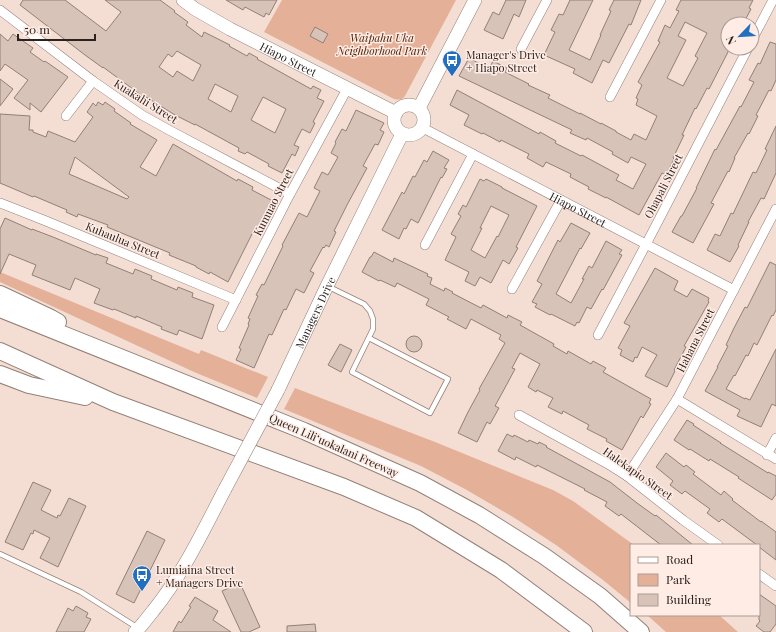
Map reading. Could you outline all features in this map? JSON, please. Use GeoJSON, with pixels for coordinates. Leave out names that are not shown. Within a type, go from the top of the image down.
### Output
{"type":"FeatureCollection","features":[{"type":"Feature","properties":{"kind":"highway"},"geometry":{"type":"LineString","coordinates":[[0,294],[51,318],[102,349]]}},
{"type":"Feature","properties":{"kind":"highway","name":"Queen Liliʻuokalani Freeway"},"geometry":{"type":"LineString","coordinates":[[0,309],[304,431],[420,483],[479,515],[544,556],[600,596],[641,632]]}},
{"type":"Feature","properties":{"kind":"highway"},"geometry":{"type":"LineString","coordinates":[[0,352],[113,402],[344,487],[416,518],[502,570],[584,632]]}},
{"type":"Feature","properties":{"kind":"highway"},"geometry":{"type":"LineString","coordinates":[[0,374],[29,385],[113,402]]}},
{"type":"Feature","properties":{"kind":"street","name":"Hiapo Street"},"geometry":{"type":"LineString","coordinates":[[183,0],[230,29],[396,114]]}},
{"type":"Feature","properties":{"kind":"street"},"geometry":{"type":"LineString","coordinates":[[418,108],[475,0]]}},
{"type":"Feature","properties":{"kind":"street"},"geometry":{"type":"LineString","coordinates":[[521,49],[547,0]]}},
{"type":"Feature","properties":{"kind":"street"},"geometry":{"type":"LineString","coordinates":[[610,97],[661,0]]}},
{"type":"Feature","properties":{"kind":"street"},"geometry":{"type":"LineString","coordinates":[[760,25],[773,0]]}},
{"type":"Feature","properties":{"kind":"street","name":"Kuakahi Street"},"geometry":{"type":"LineString","coordinates":[[1,14],[142,115],[290,194]]}},
{"type":"Feature","properties":{"kind":"street","name":"Ohapali Street"},"geometry":{"type":"LineString","coordinates":[[598,335],[744,56]]}},
{"type":"Feature","properties":{"kind":"street"},"geometry":{"type":"LineString","coordinates":[[66,116],[93,81]]}},
{"type":"Feature","properties":{"kind":"street","name":"Kumuao Street"},"geometry":{"type":"LineString","coordinates":[[222,327],[290,194],[347,88]]}},
{"type":"Feature","properties":{"kind":"street"},"geometry":{"type":"LineString","coordinates":[[406,105],[415,106],[418,108],[424,115],[423,128],[420,132],[411,136],[402,134],[398,131],[394,122],[394,118],[398,110],[406,105]]}},
{"type":"Feature","properties":{"kind":"street","name":"Hiapo Street"},"geometry":{"type":"LineString","coordinates":[[423,128],[734,290]]}},
{"type":"Feature","properties":{"kind":"street","name":"Managers Drive"},"geometry":{"type":"LineString","coordinates":[[139,631],[178,577],[194,550],[278,390],[327,286],[402,134]]}},
{"type":"Feature","properties":{"kind":"street"},"geometry":{"type":"LineString","coordinates":[[425,245],[473,154]]}},
{"type":"Feature","properties":{"kind":"street"},"geometry":{"type":"LineString","coordinates":[[512,289],[561,200]]}},
{"type":"Feature","properties":{"kind":"street","name":"Kuhaulua Street"},"geometry":{"type":"LineString","coordinates":[[0,203],[236,300]]}},
{"type":"Feature","properties":{"kind":"street","name":"Hahana Street"},"geometry":{"type":"LineString","coordinates":[[627,476],[689,378],[776,209]]}},
{"type":"Feature","properties":{"kind":"street"},"geometry":{"type":"LineString","coordinates":[[677,399],[776,460]]}},
{"type":"Feature","properties":{"kind":"street","name":"Halekapio Street"},"geometry":{"type":"LineString","coordinates":[[519,415],[627,476],[717,544]]}},
{"type":"Feature","properties":{"kind":"street"},"geometry":{"type":"LineString","coordinates":[[767,455],[776,438]]}},
{"type":"Feature","properties":{"kind":"street"},"geometry":{"type":"LineString","coordinates":[[760,575],[776,586]]}},
{"type":"Feature","properties":{"kind":"lane"},"geometry":{"type":"LineString","coordinates":[[327,286],[364,304],[370,311],[373,319],[373,329],[370,338],[352,372],[430,413],[448,379],[370,338]]}},
{"type":"Feature","properties":{"kind":"lane"},"geometry":{"type":"LineString","coordinates":[[0,554],[81,592],[139,631]]}},
{"type":"Feature","properties":{"kind":"green space","name":"Waipahu Uka Neighborhood Park"},"geometry":{"type":"Polygon","coordinates":[[[282,0],[456,0],[405,96],[399,100],[394,99],[264,32],[282,0]]]}},
{"type":"Feature","properties":{"kind":"green space"},"geometry":{"type":"Polygon","coordinates":[[[0,272],[199,354],[201,350],[268,377],[257,398],[194,372],[0,282],[0,272]]]}},
{"type":"Feature","properties":{"kind":"green space"},"geometry":{"type":"Polygon","coordinates":[[[295,388],[435,442],[553,490],[573,501],[633,544],[630,544],[630,602],[556,545],[513,517],[465,489],[421,466],[284,409],[295,388]]]}},
{"type":"Feature","properties":{"kind":"green space"},"geometry":{"type":"Polygon","coordinates":[[[648,616],[720,616],[738,632],[666,632],[648,616]]]}},
{"type":"Feature","properties":{"kind":"building"},"geometry":{"type":"Polygon","coordinates":[[[23,0],[65,0],[106,31],[121,12],[105,0],[160,0],[188,22],[186,25],[202,37],[204,32],[230,45],[229,46],[247,56],[249,53],[311,89],[313,86],[321,90],[317,98],[324,101],[313,122],[315,123],[310,133],[302,129],[294,145],[299,147],[295,156],[292,154],[282,173],[268,166],[269,164],[247,152],[245,154],[238,151],[239,148],[175,115],[146,97],[145,98],[85,55],[20,5],[23,0]],[[177,51],[172,57],[168,54],[159,67],[173,77],[177,71],[193,81],[201,65],[177,51]],[[215,84],[208,99],[231,112],[238,96],[215,84]],[[263,97],[251,120],[275,133],[286,109],[263,97]]]}},
{"type":"Feature","properties":{"kind":"building"},"geometry":{"type":"Polygon","coordinates":[[[226,0],[277,0],[269,15],[266,13],[264,17],[245,7],[243,10],[226,0]]]}},
{"type":"Feature","properties":{"kind":"building"},"geometry":{"type":"Polygon","coordinates":[[[506,0],[526,0],[519,17],[514,14],[503,39],[484,30],[493,12],[499,15],[506,0]]]}},
{"type":"Feature","properties":{"kind":"building"},"geometry":{"type":"Polygon","coordinates":[[[570,0],[593,0],[569,50],[590,60],[611,11],[609,10],[614,0],[641,0],[631,25],[629,24],[609,63],[603,60],[592,83],[573,73],[575,69],[544,55],[555,32],[551,30],[559,14],[563,15],[570,0]]]}},
{"type":"Feature","properties":{"kind":"building"},"geometry":{"type":"Polygon","coordinates":[[[681,0],[753,0],[747,16],[720,16],[720,56],[726,56],[709,89],[707,88],[696,109],[695,108],[682,135],[684,135],[666,175],[662,173],[639,215],[588,189],[589,187],[570,177],[571,174],[546,162],[543,167],[527,158],[529,154],[501,140],[500,142],[464,125],[469,115],[450,105],[457,90],[539,134],[540,132],[556,141],[555,143],[581,156],[582,155],[619,175],[616,180],[633,189],[646,164],[631,157],[628,163],[612,154],[613,152],[587,138],[586,140],[570,133],[572,130],[459,76],[469,58],[489,69],[493,61],[507,68],[505,72],[550,95],[548,98],[601,123],[631,140],[634,134],[646,140],[657,116],[636,105],[638,99],[636,98],[642,85],[638,82],[660,42],[658,41],[665,25],[670,28],[679,11],[676,10],[681,0]],[[685,22],[678,36],[686,40],[667,78],[683,86],[698,58],[695,56],[707,33],[685,22]]]}},
{"type":"Feature","properties":{"kind":"building"},"geometry":{"type":"Polygon","coordinates":[[[315,27],[328,34],[323,43],[310,36],[315,27]]]}},
{"type":"Feature","properties":{"kind":"building"},"geometry":{"type":"Polygon","coordinates":[[[0,34],[8,41],[13,34],[33,48],[30,52],[68,77],[41,112],[30,103],[30,110],[14,98],[28,80],[5,64],[0,71],[0,34]]]}},
{"type":"Feature","properties":{"kind":"building"},"geometry":{"type":"Polygon","coordinates":[[[770,42],[776,44],[776,80],[771,91],[769,90],[756,115],[758,116],[749,134],[748,133],[734,158],[729,172],[728,171],[711,203],[714,204],[693,243],[672,232],[697,188],[715,149],[716,150],[754,82],[749,80],[758,63],[760,64],[770,42]]]}},
{"type":"Feature","properties":{"kind":"building"},"geometry":{"type":"Polygon","coordinates":[[[0,79],[13,89],[0,106],[0,79]]]}},
{"type":"Feature","properties":{"kind":"building"},"geometry":{"type":"Polygon","coordinates":[[[98,102],[103,105],[105,102],[115,109],[114,111],[131,123],[130,124],[157,140],[140,167],[156,176],[173,144],[237,181],[238,179],[253,187],[252,190],[273,201],[258,230],[255,228],[228,282],[210,272],[209,274],[196,266],[169,255],[170,253],[107,227],[108,225],[78,214],[77,217],[66,212],[67,210],[0,183],[0,114],[30,116],[29,130],[33,130],[33,132],[46,137],[48,131],[75,142],[93,117],[87,112],[93,103],[96,106],[98,102]],[[75,157],[69,174],[127,199],[129,197],[75,157]]]}},
{"type":"Feature","properties":{"kind":"building"},"geometry":{"type":"Polygon","coordinates":[[[356,110],[384,123],[380,130],[384,132],[378,145],[375,144],[363,166],[367,168],[334,231],[336,232],[329,247],[326,245],[324,248],[323,247],[310,271],[314,273],[304,293],[296,289],[286,310],[284,309],[272,335],[269,334],[254,368],[236,360],[241,349],[239,348],[249,325],[250,319],[248,318],[258,296],[256,295],[262,284],[264,285],[283,246],[282,245],[299,213],[307,217],[320,191],[314,188],[322,172],[328,175],[338,157],[331,153],[336,143],[335,142],[342,129],[346,131],[356,110]]]}},
{"type":"Feature","properties":{"kind":"building"},"geometry":{"type":"Polygon","coordinates":[[[776,126],[776,173],[764,199],[761,198],[748,222],[738,245],[739,246],[730,262],[707,250],[715,234],[720,236],[731,213],[733,214],[753,172],[756,173],[776,126]]]}},
{"type":"Feature","properties":{"kind":"building"},"geometry":{"type":"Polygon","coordinates":[[[433,151],[449,160],[444,168],[447,169],[442,178],[441,177],[418,223],[411,219],[406,229],[404,228],[399,239],[382,230],[402,192],[404,194],[413,176],[415,177],[424,160],[427,162],[433,151]]]}},
{"type":"Feature","properties":{"kind":"building"},"geometry":{"type":"Polygon","coordinates":[[[480,179],[484,181],[486,179],[537,206],[509,264],[503,260],[491,283],[480,277],[475,286],[465,281],[469,272],[445,260],[456,237],[451,234],[461,216],[458,214],[463,205],[466,207],[480,179]],[[491,206],[471,250],[485,258],[509,215],[491,206]]]}},
{"type":"Feature","properties":{"kind":"building"},"geometry":{"type":"Polygon","coordinates":[[[5,218],[96,255],[108,258],[106,263],[133,274],[135,269],[152,276],[151,279],[177,290],[178,287],[193,293],[192,297],[214,305],[202,339],[179,330],[177,335],[161,329],[162,327],[136,316],[136,318],[94,303],[100,289],[75,278],[70,290],[32,275],[36,265],[9,254],[0,274],[0,229],[5,218]]]}},
{"type":"Feature","properties":{"kind":"building"},"geometry":{"type":"Polygon","coordinates":[[[571,223],[590,233],[581,249],[580,248],[556,294],[571,303],[589,266],[592,268],[606,241],[622,250],[619,254],[622,255],[603,290],[602,289],[591,309],[587,307],[579,323],[577,322],[575,326],[535,307],[537,304],[532,302],[542,284],[537,281],[558,240],[560,242],[571,223]]]}},
{"type":"Feature","properties":{"kind":"building"},"geometry":{"type":"Polygon","coordinates":[[[374,252],[393,262],[394,258],[428,274],[427,276],[432,278],[430,284],[444,291],[445,288],[481,308],[483,305],[507,318],[508,315],[522,322],[520,325],[554,344],[553,346],[567,354],[568,351],[591,364],[593,361],[606,368],[603,372],[651,399],[649,403],[651,404],[643,418],[641,416],[622,450],[606,441],[607,439],[587,429],[589,425],[563,411],[562,414],[548,407],[553,398],[537,390],[536,392],[528,387],[540,364],[520,353],[512,368],[515,369],[495,406],[499,408],[490,424],[487,422],[477,442],[458,433],[480,390],[479,389],[505,343],[499,339],[501,335],[471,319],[466,329],[447,319],[449,317],[426,305],[429,299],[397,283],[395,287],[362,272],[374,252]]]}},
{"type":"Feature","properties":{"kind":"building"},"geometry":{"type":"Polygon","coordinates":[[[770,262],[776,265],[776,310],[757,345],[754,343],[748,356],[746,355],[726,389],[750,400],[776,349],[776,406],[772,404],[761,427],[737,416],[740,410],[705,391],[728,346],[726,345],[734,328],[745,307],[747,308],[770,262]]]}},
{"type":"Feature","properties":{"kind":"building"},"geometry":{"type":"Polygon","coordinates":[[[655,268],[678,281],[674,290],[687,297],[692,289],[709,298],[709,302],[684,346],[686,347],[667,387],[645,376],[657,355],[642,347],[637,358],[635,357],[633,362],[620,355],[622,350],[618,348],[630,326],[624,323],[655,268]]]}},
{"type":"Feature","properties":{"kind":"building"},"geometry":{"type":"Polygon","coordinates":[[[414,336],[420,338],[422,344],[420,350],[414,352],[408,350],[406,344],[408,338],[414,336]]]}},
{"type":"Feature","properties":{"kind":"building"},"geometry":{"type":"Polygon","coordinates":[[[340,344],[352,350],[341,372],[328,365],[340,344]]]}},
{"type":"Feature","properties":{"kind":"building"},"geometry":{"type":"Polygon","coordinates":[[[687,420],[720,443],[768,473],[776,476],[776,494],[772,500],[710,459],[709,461],[674,440],[687,420]]]}},
{"type":"Feature","properties":{"kind":"building"},"geometry":{"type":"Polygon","coordinates":[[[507,434],[513,437],[514,435],[528,442],[529,440],[538,444],[539,442],[610,482],[655,516],[656,515],[692,544],[660,544],[621,514],[619,516],[605,506],[607,502],[584,490],[585,489],[537,465],[536,467],[516,457],[515,460],[498,451],[507,434]]]}},
{"type":"Feature","properties":{"kind":"building"},"geometry":{"type":"Polygon","coordinates":[[[666,453],[684,467],[686,465],[695,472],[693,474],[721,495],[724,491],[733,499],[732,500],[776,532],[776,560],[760,548],[760,544],[756,544],[722,519],[719,522],[707,513],[710,509],[685,491],[682,494],[670,485],[673,481],[656,467],[666,453]]]}},
{"type":"Feature","properties":{"kind":"building"},"geometry":{"type":"Polygon","coordinates":[[[33,482],[51,490],[41,510],[57,518],[58,515],[60,516],[69,498],[86,506],[58,567],[40,558],[50,538],[34,530],[23,550],[5,542],[33,482]]]}},
{"type":"Feature","properties":{"kind":"building"},"geometry":{"type":"Polygon","coordinates":[[[147,531],[165,540],[134,603],[116,594],[147,531]]]}},
{"type":"Feature","properties":{"kind":"building"},"geometry":{"type":"Polygon","coordinates":[[[240,583],[260,627],[249,632],[241,632],[222,591],[240,583]]]}},
{"type":"Feature","properties":{"kind":"building"},"geometry":{"type":"Polygon","coordinates":[[[760,595],[776,606],[776,624],[770,632],[764,632],[756,626],[760,621],[760,595]]]}},
{"type":"Feature","properties":{"kind":"building"},"geometry":{"type":"Polygon","coordinates":[[[195,597],[218,611],[213,620],[231,632],[173,632],[179,621],[181,623],[191,607],[189,606],[195,597]]]}},
{"type":"Feature","properties":{"kind":"building"},"geometry":{"type":"Polygon","coordinates":[[[76,606],[88,613],[86,617],[91,619],[84,632],[56,632],[68,608],[73,611],[76,606]]]}},
{"type":"Feature","properties":{"kind":"building"},"geometry":{"type":"Polygon","coordinates":[[[315,624],[316,632],[287,632],[287,626],[315,624]]]}},
{"type":"Feature","properties":{"kind":"place","name":"Manager's Drive + Hiapo Street"},"geometry":{"type":"Point","coordinates":[452,77]}},
{"type":"Feature","properties":{"kind":"place","name":"Lumiaina Street + Managers Drive"},"geometry":{"type":"Point","coordinates":[142,592]}}]}
